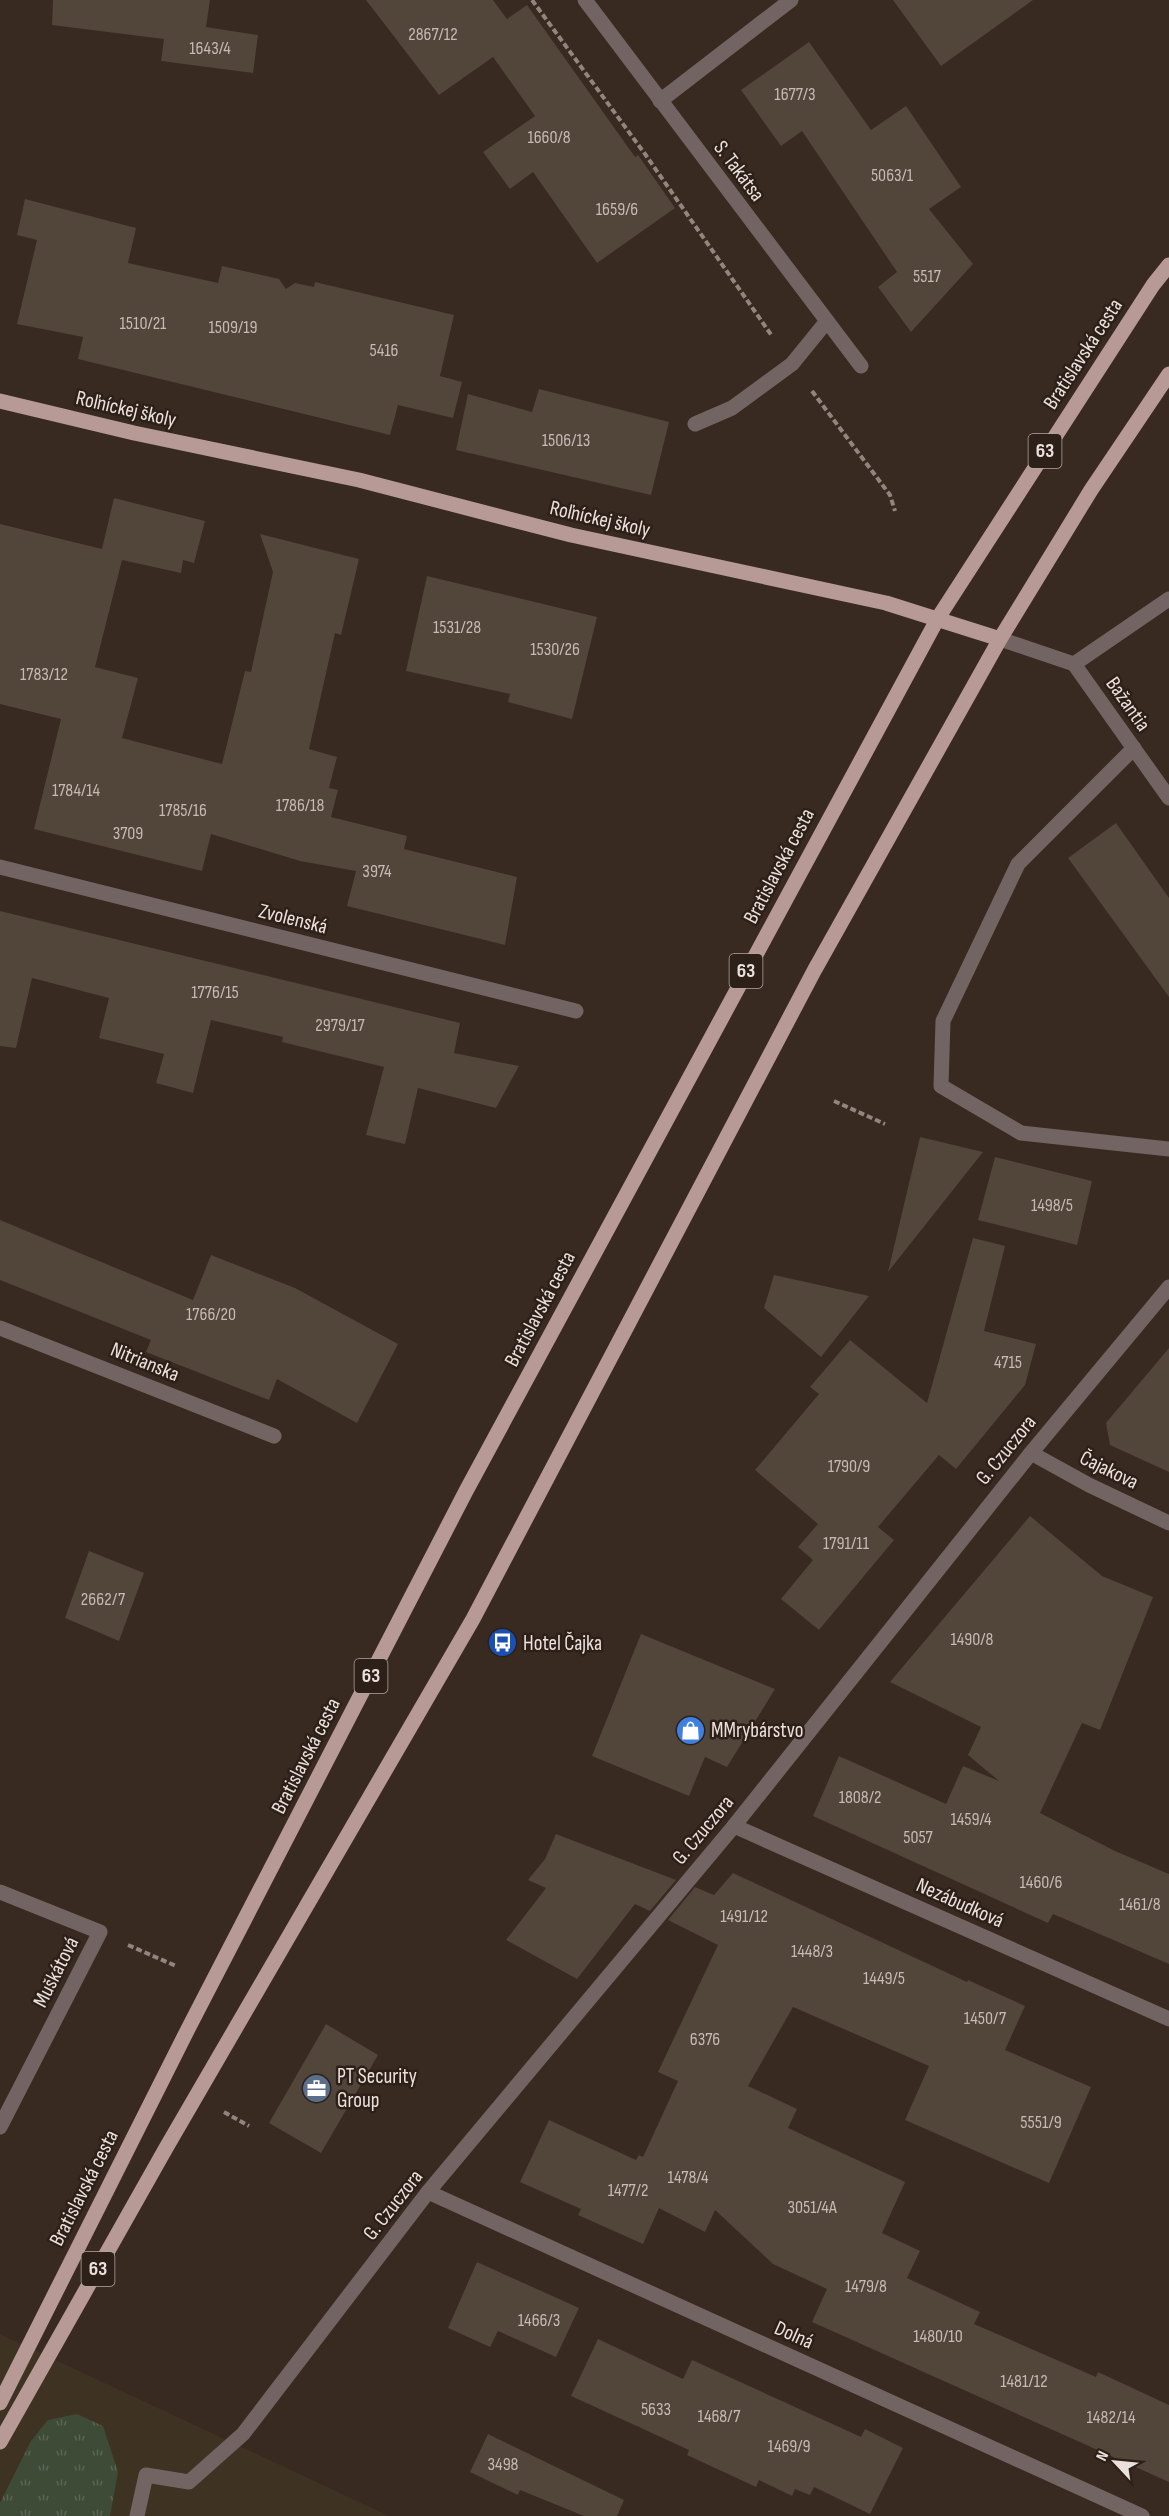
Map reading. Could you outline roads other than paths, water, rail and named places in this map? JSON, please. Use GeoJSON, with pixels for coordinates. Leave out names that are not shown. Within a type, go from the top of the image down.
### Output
{"type":"FeatureCollection","features":[{"type":"Feature","properties":{"kind":"main road","name":"Bratislavská cesta"},"geometry":{"type":"LineString","coordinates":[[0,2403],[194,2018],[466,1491],[938,618],[1153,285],[1169,265]]}},
{"type":"Feature","properties":{"kind":"main road","name":"63"},"geometry":{"type":"LineString","coordinates":[[0,2442],[473,1619],[814,971],[1000,639],[1091,490],[1169,374]]}},
{"type":"Feature","properties":{"kind":"main road","name":"Roľníckej školy"},"geometry":{"type":"LineString","coordinates":[[0,401],[134,433],[359,480],[571,535],[886,603],[1000,639]]}},
{"type":"Feature","properties":{"kind":"street","name":"S. Takátsa"},"geometry":{"type":"LineString","coordinates":[[585,0],[861,366]]}},
{"type":"Feature","properties":{"kind":"street"},"geometry":{"type":"LineString","coordinates":[[660,101],[791,0]]}},
{"type":"Feature","properties":{"kind":"street"},"geometry":{"type":"LineString","coordinates":[[695,424],[732,408],[792,364],[827,321]]}},
{"type":"Feature","properties":{"kind":"street"},"geometry":{"type":"LineString","coordinates":[[1074,664],[1169,599]]}},
{"type":"Feature","properties":{"kind":"street","name":"Roľníckej školy"},"geometry":{"type":"LineString","coordinates":[[1000,639],[1074,664]]}},
{"type":"Feature","properties":{"kind":"street","name":"Bažantia"},"geometry":{"type":"LineString","coordinates":[[1074,664],[1169,798]]}},
{"type":"Feature","properties":{"kind":"street"},"geometry":{"type":"LineString","coordinates":[[1134,748],[1018,864],[943,1021],[941,1086],[1021,1133],[1169,1149]]}},
{"type":"Feature","properties":{"kind":"street","name":"Zvolenská"},"geometry":{"type":"LineString","coordinates":[[0,867],[576,1011]]}},
{"type":"Feature","properties":{"kind":"street","name":"G. Czuczora"},"geometry":{"type":"LineString","coordinates":[[137,2516],[146,2475],[189,2482],[243,2434],[429,2192],[734,1826],[1031,1453],[1169,1287]]}},
{"type":"Feature","properties":{"kind":"street","name":"Nitrianska"},"geometry":{"type":"LineString","coordinates":[[0,1328],[274,1436]]}},
{"type":"Feature","properties":{"kind":"street","name":"Čajakova"},"geometry":{"type":"LineString","coordinates":[[1031,1453],[1089,1485],[1169,1522]]}},
{"type":"Feature","properties":{"kind":"street","name":"Nezábudková"},"geometry":{"type":"LineString","coordinates":[[734,1826],[1169,2019]]}},
{"type":"Feature","properties":{"kind":"street","name":"Muškátová"},"geometry":{"type":"LineString","coordinates":[[0,1892],[100,1932],[0,2127]]}},
{"type":"Feature","properties":{"kind":"street","name":"Dolná"},"geometry":{"type":"LineString","coordinates":[[429,2192],[1142,2516]]}},
{"type":"Feature","properties":{"kind":"place","name":"Hotel Čajka"},"geometry":{"type":"Point","coordinates":[502,1643]}},
{"type":"Feature","properties":{"kind":"place","name":"MMrybárstvo"},"geometry":{"type":"Point","coordinates":[690,1730]}},
{"type":"Feature","properties":{"kind":"place","name":"PT Security Group"},"geometry":{"type":"Point","coordinates":[316,2088]}}]}
